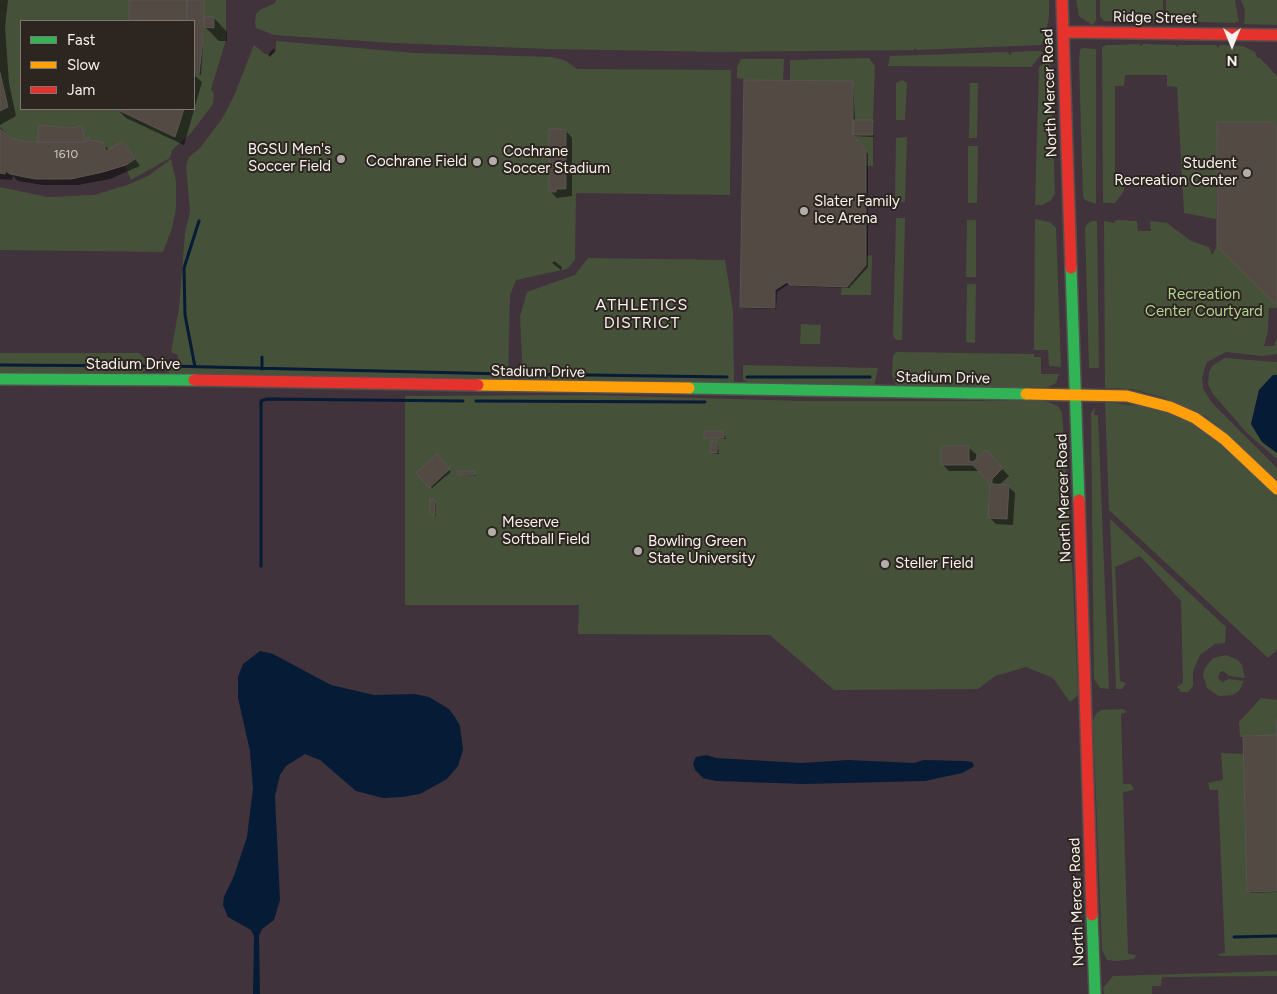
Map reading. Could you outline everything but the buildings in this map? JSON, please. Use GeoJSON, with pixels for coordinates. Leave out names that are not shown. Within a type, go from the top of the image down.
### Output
{"type":"FeatureCollection","features":[{"type":"Feature","properties":{"kind":"street","name":"North Mercer Road"},"geometry":{"type":"LineString","coordinates":[[1062,0],[1095,994]]}},
{"type":"Feature","properties":{"kind":"street","name":"Ridge Street"},"geometry":{"type":"LineString","coordinates":[[1063,32],[1277,35]]}},
{"type":"Feature","properties":{"kind":"street","name":"Stadium Drive"},"geometry":{"type":"LineString","coordinates":[[0,379],[201,380],[794,392],[1127,396],[1170,407],[1210,428],[1277,489]]}},
{"type":"Feature","properties":{"kind":"shaded area","name":"Bowling Green State University"},"geometry":{"type":"Polygon","coordinates":[[[0,0],[1277,0],[1277,994],[0,994],[0,0]]]}},
{"type":"Feature","properties":{"kind":"green space"},"geometry":{"type":"Polygon","coordinates":[[[0,0],[226,0],[226,40],[211,89],[214,94],[213,104],[191,133],[172,150],[170,158],[131,180],[125,165],[88,176],[56,180],[21,177],[10,174],[7,171],[5,174],[0,173],[0,0]]]}},
{"type":"Feature","properties":{"kind":"green space"},"geometry":{"type":"Polygon","coordinates":[[[276,0],[1049,0],[1049,16],[1045,39],[1041,45],[917,50],[915,48],[914,50],[717,52],[550,49],[394,43],[274,35],[256,28],[255,23],[256,14],[275,3],[276,0]]]}},
{"type":"Feature","properties":{"kind":"green space"},"geometry":{"type":"Polygon","coordinates":[[[1076,0],[1096,0],[1096,21],[1092,25],[1079,16],[1076,0]]]}},
{"type":"Feature","properties":{"kind":"green space"},"geometry":{"type":"Polygon","coordinates":[[[1100,0],[1163,0],[1163,22],[1160,19],[1158,22],[1123,21],[1121,19],[1120,21],[1104,21],[1100,16],[1100,0]]]}},
{"type":"Feature","properties":{"kind":"green space"},"geometry":{"type":"Polygon","coordinates":[[[1166,0],[1235,0],[1239,23],[1236,21],[1235,23],[1199,22],[1197,20],[1196,22],[1166,22],[1166,0]]]}},
{"type":"Feature","properties":{"kind":"green space"},"geometry":{"type":"Polygon","coordinates":[[[1241,0],[1277,0],[1277,25],[1244,24],[1245,10],[1241,0]]]}},
{"type":"Feature","properties":{"kind":"green space"},"geometry":{"type":"Polygon","coordinates":[[[276,41],[415,53],[552,57],[566,61],[577,69],[731,70],[730,195],[576,193],[575,260],[567,269],[516,280],[510,295],[508,379],[176,375],[165,371],[165,364],[177,361],[178,355],[171,352],[179,308],[185,233],[190,212],[186,166],[189,157],[200,148],[222,119],[234,96],[254,45],[265,54],[271,55],[276,51],[276,41]]]}},
{"type":"Feature","properties":{"kind":"green space"},"geometry":{"type":"Polygon","coordinates":[[[1139,44],[1141,46],[1143,44],[1175,45],[1177,47],[1179,45],[1216,45],[1218,48],[1220,45],[1243,46],[1255,52],[1257,58],[1260,58],[1277,76],[1277,127],[1273,122],[1217,123],[1216,219],[1184,213],[1177,87],[1167,86],[1167,75],[1125,75],[1124,86],[1115,86],[1115,184],[1124,184],[1124,191],[1115,203],[1103,203],[1102,47],[1106,45],[1139,44]]]}},
{"type":"Feature","properties":{"kind":"green space"},"geometry":{"type":"Polygon","coordinates":[[[1083,48],[1096,49],[1096,204],[1085,200],[1083,196],[1079,61],[1080,50],[1083,48]]]}},
{"type":"Feature","properties":{"kind":"green space"},"geometry":{"type":"Polygon","coordinates":[[[1007,52],[1010,55],[1012,52],[1043,52],[1031,67],[888,66],[890,56],[1007,52]]]}},
{"type":"Feature","properties":{"kind":"green space"},"geometry":{"type":"Polygon","coordinates":[[[869,58],[875,66],[873,120],[853,120],[853,81],[790,81],[790,60],[869,58]]]}},
{"type":"Feature","properties":{"kind":"green space"},"geometry":{"type":"Polygon","coordinates":[[[1050,58],[1055,194],[1050,201],[1042,205],[1035,205],[1039,67],[1050,58]]]}},
{"type":"Feature","properties":{"kind":"green space"},"geometry":{"type":"Polygon","coordinates":[[[741,59],[784,59],[783,81],[737,78],[737,67],[741,59]]]}},
{"type":"Feature","properties":{"kind":"green space"},"geometry":{"type":"Polygon","coordinates":[[[902,80],[907,83],[905,120],[896,120],[896,83],[902,80]]]}},
{"type":"Feature","properties":{"kind":"green space"},"geometry":{"type":"Polygon","coordinates":[[[970,83],[978,83],[977,138],[969,138],[970,83]]]}},
{"type":"Feature","properties":{"kind":"green space"},"geometry":{"type":"Polygon","coordinates":[[[853,135],[873,135],[873,166],[866,166],[866,151],[853,135]]]}},
{"type":"Feature","properties":{"kind":"green space"},"geometry":{"type":"Polygon","coordinates":[[[907,137],[905,202],[897,202],[895,199],[896,138],[907,137]]]}},
{"type":"Feature","properties":{"kind":"green space"},"geometry":{"type":"Polygon","coordinates":[[[968,146],[978,146],[977,203],[968,203],[968,146]]]}},
{"type":"Feature","properties":{"kind":"green space"},"geometry":{"type":"Polygon","coordinates":[[[171,159],[176,181],[176,209],[172,228],[163,252],[0,250],[0,187],[47,197],[94,195],[127,185],[148,176],[171,159]]]}},
{"type":"Feature","properties":{"kind":"green space"},"geometry":{"type":"Polygon","coordinates":[[[896,218],[905,218],[902,340],[896,340],[893,336],[896,218]]]}},
{"type":"Feature","properties":{"kind":"green space"},"geometry":{"type":"Polygon","coordinates":[[[1035,219],[1050,222],[1056,228],[1061,367],[1049,366],[1048,350],[1034,350],[1035,219]]]}},
{"type":"Feature","properties":{"kind":"green space"},"geometry":{"type":"Polygon","coordinates":[[[967,220],[976,220],[976,277],[966,277],[967,220]]]}},
{"type":"Feature","properties":{"kind":"green space","name":"Recreation Center Courtyard"},"geometry":{"type":"Polygon","coordinates":[[[1116,220],[1137,221],[1138,231],[1151,231],[1150,221],[1167,223],[1191,241],[1209,247],[1212,255],[1217,246],[1277,306],[1277,308],[1269,308],[1268,331],[1264,346],[1274,346],[1277,337],[1277,354],[1262,356],[1226,352],[1207,362],[1202,377],[1203,388],[1212,403],[1277,468],[1277,480],[1229,435],[1205,416],[1165,398],[1132,389],[1105,388],[1104,221],[1114,223],[1116,220]]]}},
{"type":"Feature","properties":{"kind":"green space"},"geometry":{"type":"Polygon","coordinates":[[[1097,221],[1099,368],[1089,368],[1085,229],[1087,224],[1097,221]]]}},
{"type":"Feature","properties":{"kind":"green space"},"geometry":{"type":"Polygon","coordinates":[[[872,255],[871,295],[841,295],[842,287],[847,287],[866,265],[866,256],[872,255]]]}},
{"type":"Feature","properties":{"kind":"green space"},"geometry":{"type":"Polygon","coordinates":[[[588,258],[725,260],[733,311],[734,384],[523,379],[520,316],[527,292],[575,275],[588,258]]]}},
{"type":"Feature","properties":{"kind":"green space"},"geometry":{"type":"Polygon","coordinates":[[[967,284],[976,284],[975,343],[966,342],[967,284]]]}},
{"type":"Feature","properties":{"kind":"green space"},"geometry":{"type":"Polygon","coordinates":[[[801,324],[821,325],[820,344],[800,344],[801,324]]]}},
{"type":"Feature","properties":{"kind":"green space"},"geometry":{"type":"Polygon","coordinates":[[[896,352],[1034,354],[1034,357],[1041,357],[1041,374],[1059,374],[1056,383],[1048,387],[897,387],[892,376],[893,356],[896,352]]]}},
{"type":"Feature","properties":{"kind":"green space"},"geometry":{"type":"Polygon","coordinates":[[[0,353],[139,353],[147,361],[147,370],[138,374],[0,372],[0,353]]]}},
{"type":"Feature","properties":{"kind":"green space"},"geometry":{"type":"Polygon","coordinates":[[[1225,358],[1277,362],[1277,375],[1272,376],[1259,390],[1251,424],[1262,442],[1277,453],[1277,459],[1247,433],[1213,394],[1208,384],[1209,372],[1213,365],[1225,358]]]}},
{"type":"Feature","properties":{"kind":"green space"},"geometry":{"type":"Polygon","coordinates":[[[743,365],[878,368],[874,386],[751,383],[743,380],[743,365]]]}},
{"type":"Feature","properties":{"kind":"green space"},"geometry":{"type":"Polygon","coordinates":[[[593,395],[804,401],[1045,401],[1058,406],[1062,413],[1071,538],[1078,695],[1070,702],[1053,678],[1026,667],[995,676],[978,689],[834,690],[770,635],[578,634],[579,605],[405,605],[405,396],[593,395]]]}},
{"type":"Feature","properties":{"kind":"green space"},"geometry":{"type":"Polygon","coordinates":[[[1105,402],[1156,408],[1192,424],[1222,446],[1277,497],[1277,650],[1268,658],[1109,510],[1105,402]]]}},
{"type":"Feature","properties":{"kind":"green space"},"geometry":{"type":"Polygon","coordinates":[[[1095,407],[1094,415],[1098,415],[1109,689],[1100,688],[1094,679],[1091,413],[1095,407]]]}},
{"type":"Feature","properties":{"kind":"green space"},"geometry":{"type":"Polygon","coordinates":[[[1110,519],[1226,627],[1225,643],[1215,644],[1200,655],[1193,671],[1193,686],[1188,692],[1181,692],[1177,687],[1183,683],[1181,601],[1140,556],[1115,567],[1120,681],[1126,683],[1122,689],[1116,689],[1110,519]]]}},
{"type":"Feature","properties":{"kind":"green space"},"geometry":{"type":"Polygon","coordinates":[[[1226,655],[1238,660],[1242,665],[1245,678],[1229,676],[1224,671],[1220,672],[1218,678],[1222,682],[1229,679],[1244,681],[1239,691],[1233,695],[1219,696],[1207,688],[1203,675],[1205,668],[1213,658],[1226,655]]]}},
{"type":"Feature","properties":{"kind":"green space"},"geometry":{"type":"Polygon","coordinates":[[[1261,698],[1277,700],[1277,955],[1220,956],[1218,954],[1225,953],[1218,790],[1210,790],[1208,783],[1223,780],[1221,753],[1244,754],[1243,737],[1240,737],[1239,722],[1261,698]]]}},
{"type":"Feature","properties":{"kind":"green space"},"geometry":{"type":"Polygon","coordinates":[[[1123,709],[1127,712],[1121,714],[1123,784],[1131,784],[1134,790],[1123,792],[1128,954],[1136,955],[1134,959],[1117,961],[1107,960],[1102,950],[1093,721],[1096,714],[1101,710],[1123,709]]]}},
{"type":"Feature","properties":{"kind":"green space"},"geometry":{"type":"Polygon","coordinates":[[[1277,971],[1277,976],[1162,977],[1161,986],[1152,986],[1152,994],[1104,994],[1103,988],[1113,976],[1277,971]]]}},
{"type":"Feature","properties":{"kind":"water"},"geometry":{"type":"Polygon","coordinates":[[[1273,375],[1277,375],[1277,453],[1262,442],[1251,424],[1259,390],[1273,375]]]}},
{"type":"Feature","properties":{"kind":"water"},"geometry":{"type":"Polygon","coordinates":[[[260,651],[273,654],[331,685],[374,695],[414,694],[429,697],[449,709],[455,717],[460,726],[463,750],[458,766],[447,779],[420,794],[402,797],[383,798],[356,791],[320,760],[305,754],[286,766],[280,775],[275,796],[280,900],[274,920],[262,929],[259,936],[260,994],[253,994],[254,936],[251,930],[228,917],[223,905],[224,897],[234,876],[247,837],[253,789],[250,751],[238,698],[238,677],[243,664],[260,651]]]}},
{"type":"Feature","properties":{"kind":"water"},"geometry":{"type":"Polygon","coordinates":[[[707,755],[716,758],[801,763],[848,760],[914,763],[924,760],[964,761],[972,762],[974,765],[962,773],[925,781],[803,784],[716,781],[703,778],[695,770],[693,763],[696,757],[707,755]]]}},
{"type":"Feature","properties":{"kind":"waterway"},"geometry":{"type":"LineString","coordinates":[[195,367],[185,315],[184,268],[199,221]]}},
{"type":"Feature","properties":{"kind":"waterway"},"geometry":{"type":"LineString","coordinates":[[262,357],[262,369]]}},
{"type":"Feature","properties":{"kind":"waterway"},"geometry":{"type":"LineString","coordinates":[[0,365],[144,366]]}},
{"type":"Feature","properties":{"kind":"waterway"},"geometry":{"type":"LineString","coordinates":[[167,366],[505,374]]}},
{"type":"Feature","properties":{"kind":"waterway"},"geometry":{"type":"LineString","coordinates":[[520,374],[727,377]]}},
{"type":"Feature","properties":{"kind":"waterway"},"geometry":{"type":"LineString","coordinates":[[747,377],[870,377]]}},
{"type":"Feature","properties":{"kind":"waterway"},"geometry":{"type":"LineString","coordinates":[[261,566],[261,401],[267,399],[463,401]]}},
{"type":"Feature","properties":{"kind":"waterway"},"geometry":{"type":"LineString","coordinates":[[476,401],[705,402]]}},
{"type":"Feature","properties":{"kind":"waterway"},"geometry":{"type":"LineString","coordinates":[[1234,937],[1277,936]]}},
{"type":"Feature","properties":{"kind":"traffic: fast"},"geometry":{"type":"LineString","coordinates":[[1071,268],[1079,500]]}},
{"type":"Feature","properties":{"kind":"traffic: fast"},"geometry":{"type":"LineString","coordinates":[[0,379],[194,380]]}},
{"type":"Feature","properties":{"kind":"traffic: fast"},"geometry":{"type":"LineString","coordinates":[[689,388],[1026,394]]}},
{"type":"Feature","properties":{"kind":"traffic: fast"},"geometry":{"type":"LineString","coordinates":[[1092,915],[1095,994]]}},
{"type":"Feature","properties":{"kind":"traffic: slow"},"geometry":{"type":"LineString","coordinates":[[478,385],[689,388]]}},
{"type":"Feature","properties":{"kind":"traffic: slow"},"geometry":{"type":"LineString","coordinates":[[1026,394],[1127,396],[1170,407],[1195,418],[1224,439],[1277,489]]}},
{"type":"Feature","properties":{"kind":"traffic: jam"},"geometry":{"type":"LineString","coordinates":[[1062,0],[1071,268]]}},
{"type":"Feature","properties":{"kind":"traffic: jam"},"geometry":{"type":"LineString","coordinates":[[1063,32],[1277,35]]}},
{"type":"Feature","properties":{"kind":"traffic: jam"},"geometry":{"type":"LineString","coordinates":[[194,380],[478,385]]}},
{"type":"Feature","properties":{"kind":"traffic: jam"},"geometry":{"type":"LineString","coordinates":[[1079,500],[1092,915]]}},
{"type":"Feature","properties":{"kind":"place","name":"BGSU Men's Soccer Field"},"geometry":{"type":"Point","coordinates":[341,159]}},
{"type":"Feature","properties":{"kind":"place","name":"Cochrane Soccer Stadium"},"geometry":{"type":"Point","coordinates":[493,161]}},
{"type":"Feature","properties":{"kind":"place","name":"Cochrane Field"},"geometry":{"type":"Point","coordinates":[477,162]}},
{"type":"Feature","properties":{"kind":"place","name":"Student Recreation Center"},"geometry":{"type":"Point","coordinates":[1247,173]}},
{"type":"Feature","properties":{"kind":"place","name":"Slater Family Ice Arena"},"geometry":{"type":"Point","coordinates":[804,211]}},
{"type":"Feature","properties":{"kind":"place","name":"Meserve Softball Field"},"geometry":{"type":"Point","coordinates":[492,532]}},
{"type":"Feature","properties":{"kind":"place","name":"Bowling Green State University"},"geometry":{"type":"Point","coordinates":[638,551]}},
{"type":"Feature","properties":{"kind":"place","name":"Steller Field"},"geometry":{"type":"Point","coordinates":[885,564]}},
{"type":"Feature","properties":{"kind":"district","name":"ATHLETICS DISTRICT"},"geometry":{"type":"Point","coordinates":[642,314]}}]}
